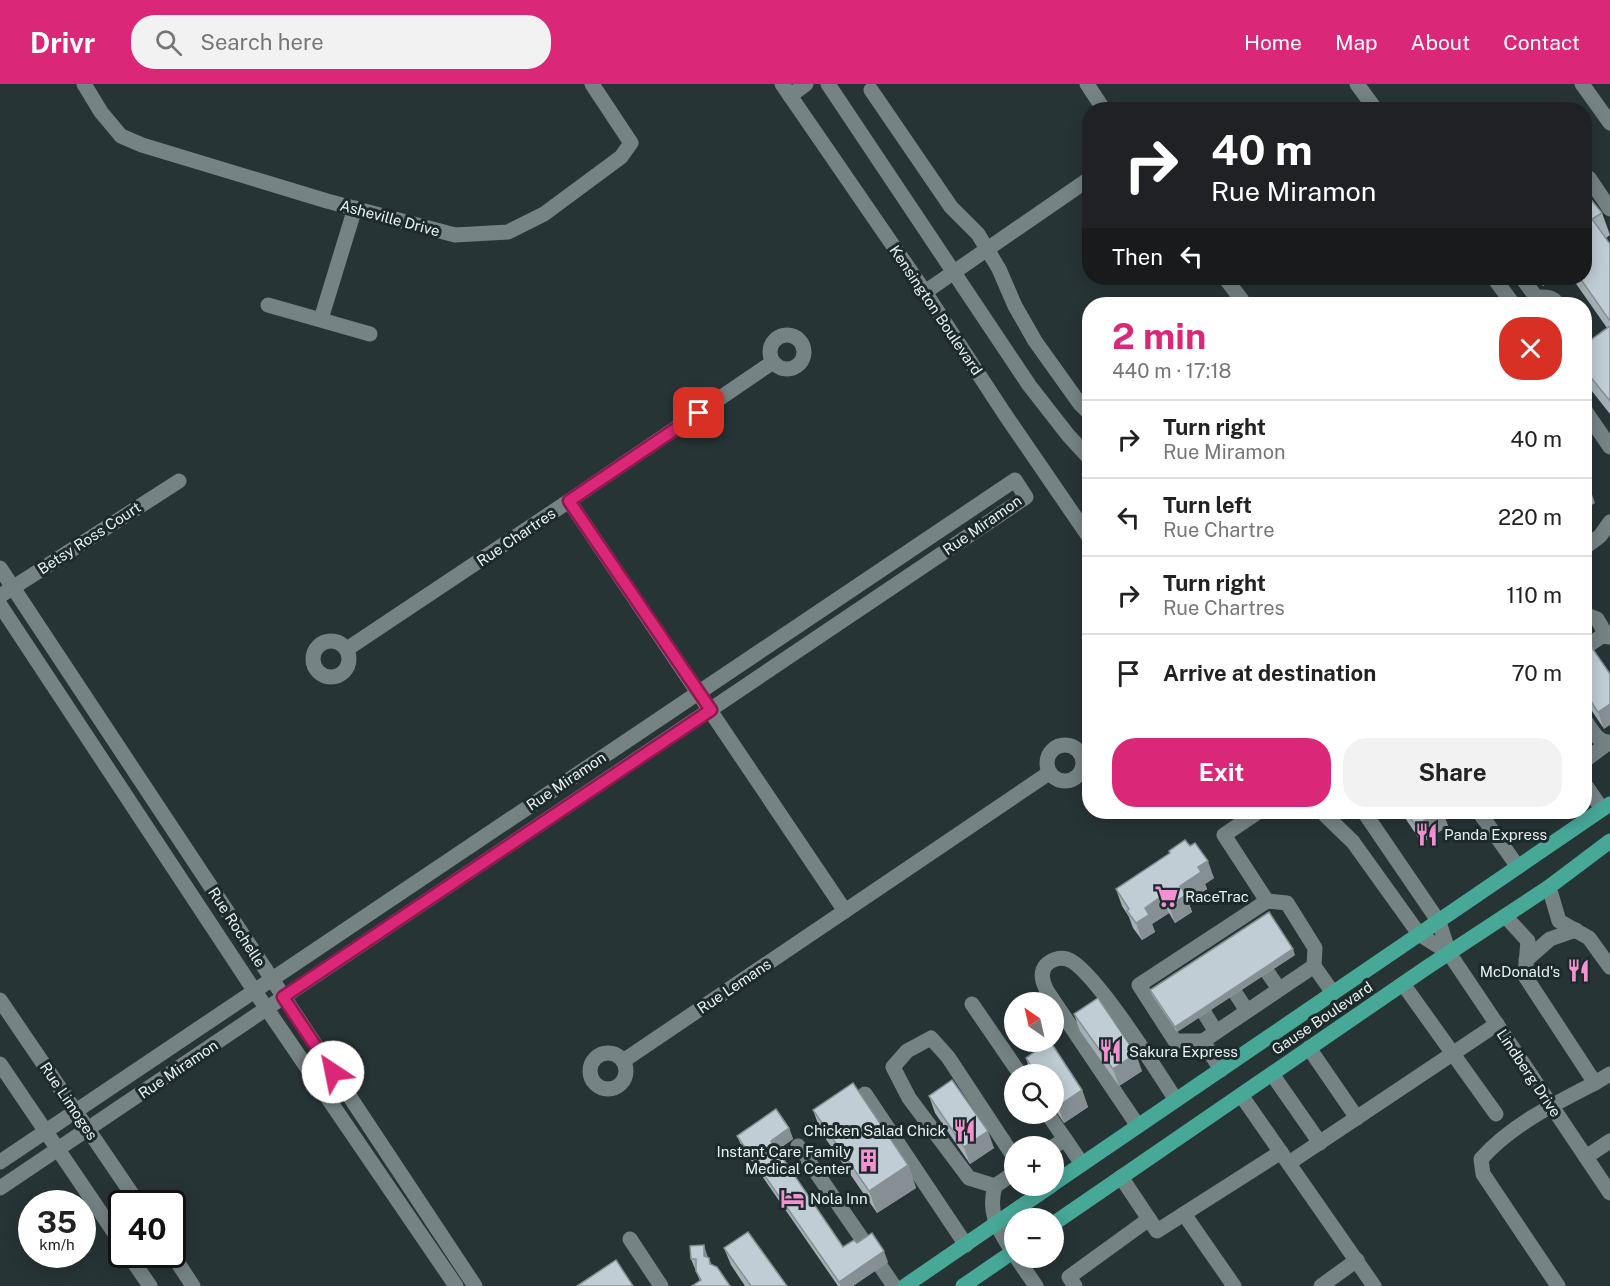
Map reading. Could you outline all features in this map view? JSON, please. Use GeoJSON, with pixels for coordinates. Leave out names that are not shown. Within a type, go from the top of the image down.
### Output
{"type":"FeatureCollection","features":[{"type":"Feature","properties":{"kind":"main road","name":"Gause Boulevard"},"geometry":{"type":"LineString","coordinates":[[1592,816],[1606,806]]}},
{"type":"Feature","properties":{"kind":"main road","name":"Gause Boulevard"},"geometry":{"type":"LineString","coordinates":[[1064,1177],[1587,819]]}},
{"type":"Feature","properties":{"kind":"main road","name":"Gause Boulevard"},"geometry":{"type":"LineString","coordinates":[[1064,1216],[1549,887],[1610,841]]}},
{"type":"Feature","properties":{"kind":"main road","name":"Gause Boulevard"},"geometry":{"type":"LineString","coordinates":[[905,1286],[1036,1196]]}},
{"type":"Feature","properties":{"kind":"main road"},"geometry":{"type":"LineString","coordinates":[[963,1286],[1004,1259]]}},
{"type":"Feature","properties":{"kind":"street","name":"Asheville Drive"},"geometry":{"type":"LineString","coordinates":[[84,84],[101,112],[121,136],[142,145],[455,235],[508,232],[544,214],[621,157],[631,143],[592,84]]}},
{"type":"Feature","properties":{"kind":"street"},"geometry":{"type":"LineString","coordinates":[[786,90],[806,84]]}},
{"type":"Feature","properties":{"kind":"street"},"geometry":{"type":"LineString","coordinates":[[828,84],[1029,385],[1082,450]]}},
{"type":"Feature","properties":{"kind":"street"},"geometry":{"type":"LineString","coordinates":[[1087,84],[1099,102]]}},
{"type":"Feature","properties":{"kind":"street"},"geometry":{"type":"LineString","coordinates":[[1357,84],[1370,102]]}},
{"type":"Feature","properties":{"kind":"street"},"geometry":{"type":"LineString","coordinates":[[1582,84],[1610,123]]}},
{"type":"Feature","properties":{"kind":"street","name":"Kensington Boulevard"},"geometry":{"type":"LineString","coordinates":[[786,90],[925,292],[1004,413],[1082,516]]}},
{"type":"Feature","properties":{"kind":"street"},"geometry":{"type":"LineString","coordinates":[[871,90],[951,207],[978,234],[999,269],[1015,306],[1035,341],[1082,406]]}},
{"type":"Feature","properties":{"kind":"street"},"geometry":{"type":"LineString","coordinates":[[1592,182],[1610,209]]}},
{"type":"Feature","properties":{"kind":"street"},"geometry":{"type":"LineString","coordinates":[[925,292],[1082,184]]}},
{"type":"Feature","properties":{"kind":"street"},"geometry":{"type":"LineString","coordinates":[[321,319],[355,208]]}},
{"type":"Feature","properties":{"kind":"street"},"geometry":{"type":"LineString","coordinates":[[1230,285],[1240,297]]}},
{"type":"Feature","properties":{"kind":"street"},"geometry":{"type":"LineString","coordinates":[[268,304],[370,333]]}},
{"type":"Feature","properties":{"kind":"street","name":"Rue Chartres"},"geometry":{"type":"LineString","coordinates":[[347,649],[773,362]]}},
{"type":"Feature","properties":{"kind":"street"},"geometry":{"type":"LineString","coordinates":[[1592,421],[1610,447]]}},
{"type":"Feature","properties":{"kind":"street","name":"Betsy Ross Court"},"geometry":{"type":"LineString","coordinates":[[7,592],[179,480]]}},
{"type":"Feature","properties":{"kind":"street","name":"Rue Miramon"},"geometry":{"type":"LineString","coordinates":[[0,1162],[1015,480],[1026,497],[0,1188]]}},
{"type":"Feature","properties":{"kind":"street"},"geometry":{"type":"LineString","coordinates":[[569,501],[845,911]]}},
{"type":"Feature","properties":{"kind":"street"},"geometry":{"type":"LineString","coordinates":[[1592,542],[1600,536],[1610,522]]}},
{"type":"Feature","properties":{"kind":"street","name":"Rue Rochelle"},"geometry":{"type":"LineString","coordinates":[[0,568],[7,592],[97,714],[475,1286]]}},
{"type":"Feature","properties":{"kind":"street","name":"Rue Rochelle"},"geometry":{"type":"LineString","coordinates":[[0,605],[254,990],[456,1286]]}},
{"type":"Feature","properties":{"kind":"street"},"geometry":{"type":"LineString","coordinates":[[1592,617],[1597,619],[1608,636]]}},
{"type":"Feature","properties":{"kind":"street"},"geometry":{"type":"LineString","coordinates":[[1592,643],[1602,636],[1608,636]]}},
{"type":"Feature","properties":{"kind":"street"},"geometry":{"type":"LineString","coordinates":[[79,726],[97,714]]}},
{"type":"Feature","properties":{"kind":"street"},"geometry":{"type":"LineString","coordinates":[[1592,729],[1599,739],[1609,743]]}},
{"type":"Feature","properties":{"kind":"street"},"geometry":{"type":"LineString","coordinates":[[1592,755],[1609,743]]}},
{"type":"Feature","properties":{"kind":"street","name":"Rue Lemans"},"geometry":{"type":"LineString","coordinates":[[623,1061],[1049,773]]}},
{"type":"Feature","properties":{"kind":"street"},"geometry":{"type":"LineString","coordinates":[[1592,791],[1606,806]]}},
{"type":"Feature","properties":{"kind":"street"},"geometry":{"type":"LineString","coordinates":[[1248,819],[1224,835],[1267,901]]}},
{"type":"Feature","properties":{"kind":"street"},"geometry":{"type":"LineString","coordinates":[[1329,819],[1353,842],[1419,934],[1449,953]]}},
{"type":"Feature","properties":{"kind":"street"},"geometry":{"type":"LineString","coordinates":[[1369,819],[1439,922],[1449,953]]}},
{"type":"Feature","properties":{"kind":"street"},"geometry":{"type":"LineString","coordinates":[[1484,819],[1518,867]]}},
{"type":"Feature","properties":{"kind":"street"},"geometry":{"type":"LineString","coordinates":[[1549,887],[1559,921],[1589,938],[1610,967]]}},
{"type":"Feature","properties":{"kind":"street"},"geometry":{"type":"LineString","coordinates":[[1314,966],[1203,1041],[1175,1041],[1139,985],[1267,901],[1287,903],[1315,948],[1314,966],[1333,993]]}},
{"type":"Feature","properties":{"kind":"street"},"geometry":{"type":"LineString","coordinates":[[1506,916],[1528,941],[1525,976],[1595,1083]]}},
{"type":"Feature","properties":{"kind":"street"},"geometry":{"type":"LineString","coordinates":[[1236,921],[1245,935]]}},
{"type":"Feature","properties":{"kind":"street"},"geometry":{"type":"LineString","coordinates":[[1526,960],[1550,939],[1576,930]]}},
{"type":"Feature","properties":{"kind":"street"},"geometry":{"type":"LineString","coordinates":[[1204,943],[1212,956]]}},
{"type":"Feature","properties":{"kind":"street","name":"Lindberg Drive"},"geometry":{"type":"LineString","coordinates":[[1449,953],[1610,1193]]}},
{"type":"Feature","properties":{"kind":"street"},"geometry":{"type":"LineString","coordinates":[[1138,1126],[1047,991],[1042,980],[1043,969],[1048,963],[1056,958],[1067,959],[1077,964],[1116,1009],[1176,1100]]}},
{"type":"Feature","properties":{"kind":"street"},"geometry":{"type":"LineString","coordinates":[[1174,962],[1182,976]]}},
{"type":"Feature","properties":{"kind":"street"},"geometry":{"type":"LineString","coordinates":[[1268,973],[1279,990]]}},
{"type":"Feature","properties":{"kind":"street"},"geometry":{"type":"LineString","coordinates":[[1403,984],[1496,1114]]}},
{"type":"Feature","properties":{"kind":"street"},"geometry":{"type":"LineString","coordinates":[[1236,994],[1247,1011]]}},
{"type":"Feature","properties":{"kind":"street","name":"Rue Limoges"},"geometry":{"type":"LineString","coordinates":[[0,1000],[129,1190]]}},
{"type":"Feature","properties":{"kind":"street"},"geometry":{"type":"LineString","coordinates":[[972,1004],[1013,1064]]}},
{"type":"Feature","properties":{"kind":"street"},"geometry":{"type":"LineString","coordinates":[[1205,1014],[1216,1032]]}},
{"type":"Feature","properties":{"kind":"street"},"geometry":{"type":"LineString","coordinates":[[1121,1177],[1157,1231],[1285,1157],[1320,1143],[1497,1024]]}},
{"type":"Feature","properties":{"kind":"street"},"geometry":{"type":"LineString","coordinates":[[994,1186],[969,1178],[909,1098],[893,1067],[907,1051],[931,1038],[948,1057],[1004,1142]]}},
{"type":"Feature","properties":{"kind":"street"},"geometry":{"type":"LineString","coordinates":[[1203,1041],[1221,1070]]}},
{"type":"Feature","properties":{"kind":"street"},"geometry":{"type":"LineString","coordinates":[[1309,1048],[1358,1118]]}},
{"type":"Feature","properties":{"kind":"street"},"geometry":{"type":"LineString","coordinates":[[0,1064],[108,1223]]}},
{"type":"Feature","properties":{"kind":"street"},"geometry":{"type":"LineString","coordinates":[[1272,1074],[1320,1143]]}},
{"type":"Feature","properties":{"kind":"street"},"geometry":{"type":"LineString","coordinates":[[1558,1286],[1483,1174],[1481,1159],[1492,1146],[1551,1106],[1610,1074]]}},
{"type":"Feature","properties":{"kind":"street"},"geometry":{"type":"LineString","coordinates":[[865,1094],[966,1245]]}},
{"type":"Feature","properties":{"kind":"street"},"geometry":{"type":"LineString","coordinates":[[1241,1095],[1374,1286]]}},
{"type":"Feature","properties":{"kind":"street"},"geometry":{"type":"LineString","coordinates":[[1586,1157],[1610,1141]]}},
{"type":"Feature","properties":{"kind":"street"},"geometry":{"type":"LineString","coordinates":[[798,1146],[869,1249]]}},
{"type":"Feature","properties":{"kind":"street"},"geometry":{"type":"LineString","coordinates":[[1064,1148],[1082,1164]]}},
{"type":"Feature","properties":{"kind":"street"},"geometry":{"type":"LineString","coordinates":[[1004,1180],[994,1186],[991,1200],[995,1223],[1004,1237]]}},
{"type":"Feature","properties":{"kind":"street"},"geometry":{"type":"LineString","coordinates":[[1184,1214],[1234,1286]]}},
{"type":"Feature","properties":{"kind":"street"},"geometry":{"type":"LineString","coordinates":[[1075,1286],[1069,1277],[1149,1219]]}},
{"type":"Feature","properties":{"kind":"street"},"geometry":{"type":"LineString","coordinates":[[630,1239],[661,1286]]}},
{"type":"Feature","properties":{"kind":"street"},"geometry":{"type":"LineString","coordinates":[[444,1268],[458,1259]]}},
{"type":"Feature","properties":{"kind":"street"},"geometry":{"type":"LineString","coordinates":[[1321,1286],[1357,1260]]}},
{"type":"Feature","properties":{"kind":"street"},"geometry":{"type":"LineString","coordinates":[[881,1267],[894,1286]]}},
{"type":"Feature","properties":{"kind":"street"},"geometry":{"type":"LineString","coordinates":[[138,1268],[150,1286]]}},
{"type":"Feature","properties":{"kind":"street"},"geometry":{"type":"LineString","coordinates":[[181,1268],[193,1286]]}},
{"type":"Feature","properties":{"kind":"street"},"geometry":{"type":"LineString","coordinates":[[1024,1268],[1036,1286]]}},
{"type":"Feature","properties":{"kind":"building"},"geometry":{"type":"Polygon","coordinates":[[[1592,201],[1602,213],[1592,219],[1592,201]]]}},
{"type":"Feature","properties":{"kind":"building"},"geometry":{"type":"Polygon","coordinates":[[[1592,219],[1610,244],[1610,321],[1585,285],[1592,285],[1592,219]]]}},
{"type":"Feature","properties":{"kind":"building"},"geometry":{"type":"Polygon","coordinates":[[[1610,326],[1610,401],[1592,379],[1592,339],[1610,326]]]}},
{"type":"Feature","properties":{"kind":"building"},"geometry":{"type":"Polygon","coordinates":[[[1592,648],[1610,674],[1610,704],[1598,712],[1592,703],[1592,648]]]}},
{"type":"Feature","properties":{"kind":"building"},"geometry":{"type":"Polygon","coordinates":[[[1411,819],[1427,819],[1416,826],[1411,819]]]}},
{"type":"Feature","properties":{"kind":"building"},"geometry":{"type":"Polygon","coordinates":[[[1185,840],[1190,846],[1195,843],[1208,861],[1198,867],[1201,872],[1180,886],[1186,895],[1169,906],[1162,896],[1145,908],[1149,915],[1136,923],[1116,889],[1170,853],[1169,851],[1185,840]]]}},
{"type":"Feature","properties":{"kind":"building","name":"RaceTrac"},"geometry":{"type":"Polygon","coordinates":[[[1269,912],[1293,949],[1175,1027],[1150,990],[1269,912]]]}},
{"type":"Feature","properties":{"kind":"building","name":"Sakura Express"},"geometry":{"type":"Polygon","coordinates":[[[1098,998],[1136,1054],[1113,1069],[1074,1014],[1098,998]]]}},
{"type":"Feature","properties":{"kind":"building"},"geometry":{"type":"Polygon","coordinates":[[[1034,1052],[1057,1052],[1082,1090],[1064,1102],[1064,1064],[1030,1064],[1026,1058],[1034,1052]]]}},
{"type":"Feature","properties":{"kind":"building","name":"Chicken Salad Chick"},"geometry":{"type":"Polygon","coordinates":[[[952,1080],[988,1131],[964,1147],[929,1096],[952,1080]]]}},
{"type":"Feature","properties":{"kind":"building","name":"Instant Care Family Medical Center"},"geometry":{"type":"Polygon","coordinates":[[[853,1083],[908,1165],[869,1191],[813,1110],[853,1083]]]}},
{"type":"Feature","properties":{"kind":"building","name":"Nola Inn"},"geometry":{"type":"Polygon","coordinates":[[[776,1109],[789,1128],[771,1141],[843,1247],[854,1240],[857,1243],[872,1233],[884,1251],[839,1282],[737,1136],[776,1109]]]}},
{"type":"Feature","properties":{"kind":"building"},"geometry":{"type":"Polygon","coordinates":[[[748,1232],[787,1286],[751,1286],[724,1248],[748,1232]]]}},
{"type":"Feature","properties":{"kind":"building"},"geometry":{"type":"Polygon","coordinates":[[[704,1245],[704,1256],[709,1258],[710,1264],[717,1267],[730,1286],[692,1286],[701,1280],[696,1271],[696,1259],[691,1259],[690,1246],[704,1245]]]}},
{"type":"Feature","properties":{"kind":"building"},"geometry":{"type":"Polygon","coordinates":[[[616,1260],[633,1286],[577,1286],[616,1260]]]}},
{"type":"Feature","properties":{"kind":"place","name":"Panda Express"},"geometry":{"type":"Point","coordinates":[1426,834]}},
{"type":"Feature","properties":{"kind":"place","name":"RaceTrac"},"geometry":{"type":"Point","coordinates":[1167,896]}},
{"type":"Feature","properties":{"kind":"place","name":"McDonald's"},"geometry":{"type":"Point","coordinates":[1578,971]}},
{"type":"Feature","properties":{"kind":"place","name":"Sakura Express"},"geometry":{"type":"Point","coordinates":[1111,1051]}},
{"type":"Feature","properties":{"kind":"place","name":"Chicken Salad Chick"},"geometry":{"type":"Point","coordinates":[964,1130]}},
{"type":"Feature","properties":{"kind":"place","name":"Instant Care Family Medical Center"},"geometry":{"type":"Point","coordinates":[869,1160]}},
{"type":"Feature","properties":{"kind":"place","name":"Nola Inn"},"geometry":{"type":"Point","coordinates":[792,1198]}},
{"type":"Feature","properties":{"kind":"route"},"geometry":{"type":"LineString","coordinates":[[333,1072],[283,997],[711,710],[569,501],[699,413]]}}]}
